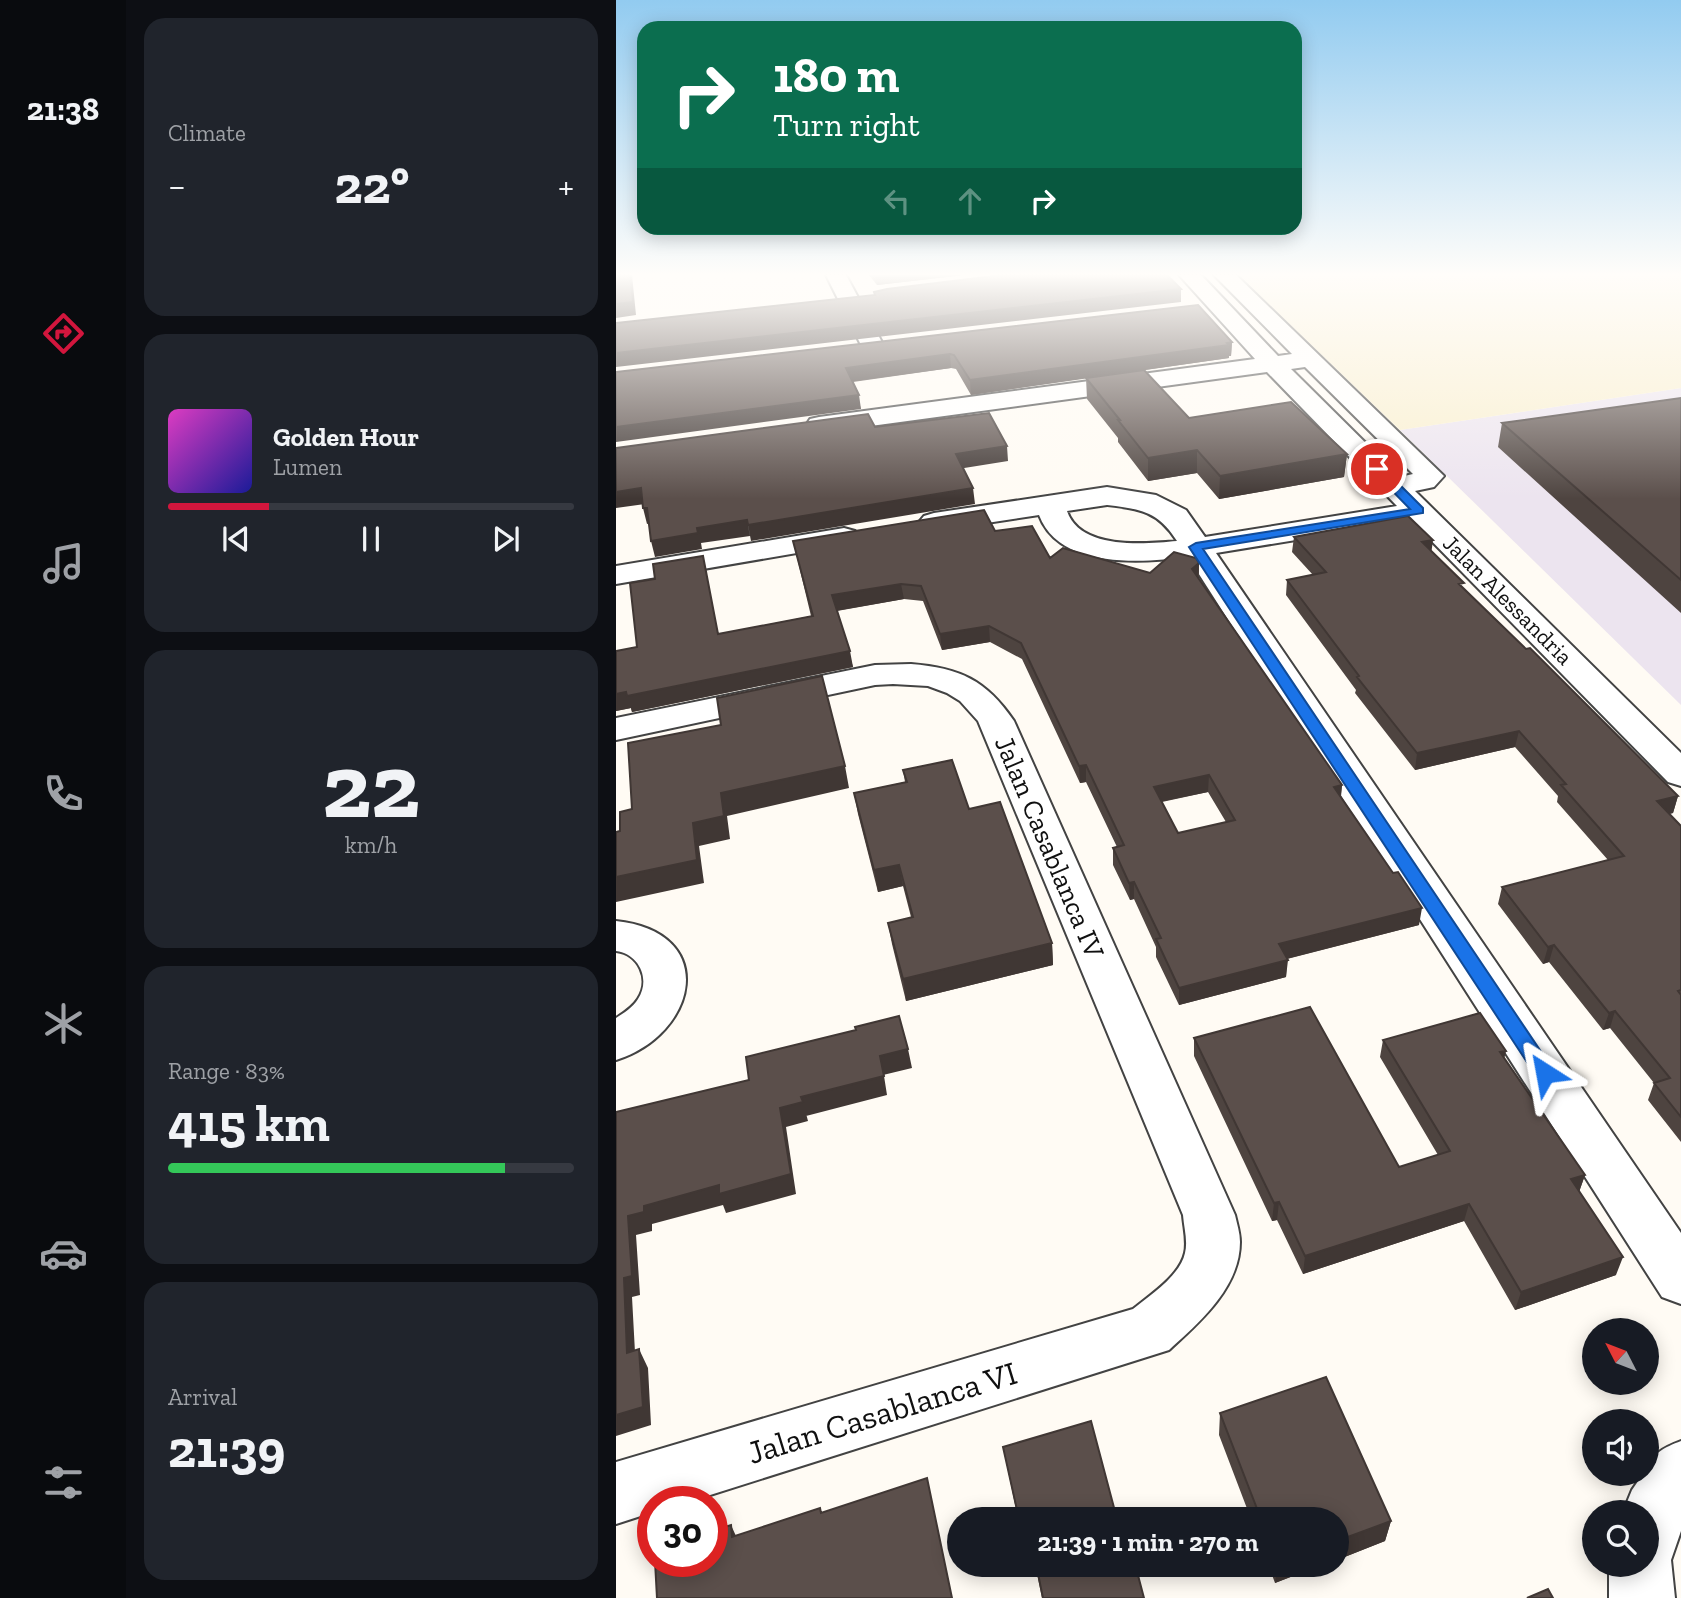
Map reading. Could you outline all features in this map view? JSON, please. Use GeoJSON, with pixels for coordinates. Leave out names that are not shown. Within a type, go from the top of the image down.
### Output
{"type":"FeatureCollection","features":[{"type":"Feature","properties":{"kind":"street"},"geometry":{"type":"LineString","coordinates":[[846,351],[859,350]]}},
{"type":"Feature","properties":{"kind":"street","name":"Jalan Alessandria"},"geometry":{"type":"LineString","coordinates":[[1255,350],[1681,774]]}},
{"type":"Feature","properties":{"kind":"street"},"geometry":{"type":"LineString","coordinates":[[1301,350],[1430,476],[1424,481],[1394,486]]}},
{"type":"Feature","properties":{"kind":"street"},"geometry":{"type":"LineString","coordinates":[[794,429],[1311,359]]}},
{"type":"Feature","properties":{"kind":"street"},"geometry":{"type":"LineString","coordinates":[[616,575],[1050,503],[1107,496],[1146,501],[1176,516],[1681,1279]]}},
{"type":"Feature","properties":{"kind":"street"},"geometry":{"type":"LineString","coordinates":[[1050,503],[1056,524],[1072,538],[1124,551],[1196,547],[1419,511]]}},
{"type":"Feature","properties":{"kind":"street","name":"Jalan Casablanca IV"},"geometry":{"type":"LineString","coordinates":[[616,729],[875,675],[908,672],[934,675],[955,682],[987,706],[996,721],[1209,1215],[1214,1245],[1203,1276],[1182,1302],[1149,1331]]}},
{"type":"Feature","properties":{"kind":"street"},"geometry":{"type":"LineString","coordinates":[[616,936],[639,939],[652,947],[663,962],[666,988],[657,1008],[639,1027],[616,1042]]}},
{"type":"Feature","properties":{"kind":"street","name":"Jalan Casablanca VI"},"geometry":{"type":"LineString","coordinates":[[616,1493],[1149,1331]]}},
{"type":"Feature","properties":{"kind":"street"},"geometry":{"type":"LineString","coordinates":[[1659,1504],[1681,1471]]}},
{"type":"Feature","properties":{"kind":"street"},"geometry":{"type":"LineString","coordinates":[[1641,1577],[1642,1598]]}},
{"type":"Feature","properties":{"kind":"shaded area"},"geometry":{"type":"Polygon","coordinates":[[[1316,350],[1681,350],[1681,388],[1400,430],[1316,350]]]}},
{"type":"Feature","properties":{"kind":"shaded area"},"geometry":{"type":"Polygon","coordinates":[[[1681,388],[1681,705],[1400,430],[1681,388]]]}},
{"type":"Feature","properties":{"kind":"building"},"geometry":{"type":"Polygon","coordinates":[[[616,350],[646,350],[616,353],[616,350]]]}},
{"type":"Feature","properties":{"kind":"building"},"geometry":{"type":"Polygon","coordinates":[[[811,350],[1195,350],[970,380],[954,355],[950,354],[846,368],[859,395],[616,427],[616,372],[811,350]]]}},
{"type":"Feature","properties":{"kind":"building"},"geometry":{"type":"Polygon","coordinates":[[[1144,370],[1189,418],[1291,402],[1347,454],[1220,476],[1197,450],[1148,458],[1086,378],[1144,370]]]}},
{"type":"Feature","properties":{"kind":"building"},"geometry":{"type":"Polygon","coordinates":[[[1681,398],[1681,580],[1502,423],[1681,398]]]}},
{"type":"Feature","properties":{"kind":"building"},"geometry":{"type":"Polygon","coordinates":[[[989,413],[1007,446],[956,454],[973,488],[748,525],[747,520],[697,528],[698,533],[651,541],[647,508],[643,508],[641,488],[616,492],[616,448],[868,414],[875,427],[989,413]]]}},
{"type":"Feature","properties":{"kind":"building"},"geometry":{"type":"Polygon","coordinates":[[[984,510],[995,531],[1032,526],[1050,558],[1063,548],[1150,573],[1174,552],[1196,558],[1199,563],[1192,569],[1342,785],[1334,787],[1393,873],[1398,872],[1422,908],[1279,944],[1288,960],[1179,988],[1156,939],[1161,938],[1134,882],[1129,883],[1113,848],[1124,845],[1086,765],[1079,766],[1021,643],[989,626],[940,634],[921,586],[901,584],[832,595],[850,651],[627,696],[626,692],[616,694],[616,651],[637,647],[630,583],[655,579],[653,564],[703,556],[718,634],[813,616],[793,541],[984,510]],[[1209,775],[1154,787],[1178,833],[1235,820],[1209,775]]]}},
{"type":"Feature","properties":{"kind":"building"},"geometry":{"type":"Polygon","coordinates":[[[1408,516],[1433,540],[1422,542],[1464,583],[1459,584],[1526,649],[1530,648],[1678,796],[1657,801],[1681,826],[1681,990],[1678,991],[1681,995],[1681,1117],[1654,1083],[1670,1078],[1615,1011],[1609,1013],[1554,945],[1548,947],[1502,887],[1624,856],[1561,785],[1566,784],[1519,731],[1417,753],[1357,677],[1359,676],[1287,580],[1326,572],[1294,537],[1408,516]]]}},
{"type":"Feature","properties":{"kind":"building"},"geometry":{"type":"Polygon","coordinates":[[[822,676],[845,766],[721,793],[724,816],[693,823],[697,860],[616,877],[616,832],[620,831],[620,812],[632,809],[628,743],[721,725],[717,698],[822,676]]]}},
{"type":"Feature","properties":{"kind":"building"},"geometry":{"type":"Polygon","coordinates":[[[952,760],[969,809],[1000,802],[1052,943],[903,979],[888,923],[913,917],[899,865],[874,870],[854,793],[907,782],[903,770],[952,760]]]}},
{"type":"Feature","properties":{"kind":"building"},"geometry":{"type":"Polygon","coordinates":[[[1310,1007],[1399,1167],[1450,1151],[1383,1040],[1480,1013],[1506,1051],[1500,1052],[1585,1175],[1571,1179],[1623,1257],[1521,1292],[1469,1204],[1305,1256],[1279,1202],[1274,1203],[1194,1038],[1310,1007]]]}},
{"type":"Feature","properties":{"kind":"building"},"geometry":{"type":"Polygon","coordinates":[[[899,1016],[908,1049],[880,1056],[884,1076],[801,1097],[803,1102],[780,1108],[791,1174],[719,1194],[719,1185],[644,1206],[644,1212],[628,1216],[632,1276],[624,1278],[627,1353],[639,1349],[643,1407],[616,1415],[616,1112],[749,1080],[746,1057],[856,1030],[855,1027],[899,1016]]]}},
{"type":"Feature","properties":{"kind":"building"},"geometry":{"type":"Polygon","coordinates":[[[1326,1377],[1391,1521],[1349,1537],[1349,1507],[1256,1507],[1220,1413],[1326,1377]]]}},
{"type":"Feature","properties":{"kind":"building"},"geometry":{"type":"Polygon","coordinates":[[[1091,1421],[1114,1507],[1016,1507],[1003,1447],[1091,1421]]]}},
{"type":"Feature","properties":{"kind":"building"},"geometry":{"type":"Polygon","coordinates":[[[927,1478],[952,1598],[657,1598],[656,1577],[728,1577],[728,1526],[731,1525],[732,1537],[820,1508],[821,1513],[927,1478]]]}},
{"type":"Feature","properties":{"kind":"building"},"geometry":{"type":"Polygon","coordinates":[[[1039,1577],[1138,1577],[1144,1598],[1043,1598],[1039,1577]]]}},
{"type":"Feature","properties":{"kind":"building"},"geometry":{"type":"Polygon","coordinates":[[[1548,1589],[1553,1598],[1527,1598],[1548,1589]]]}},
{"type":"Feature","properties":{"kind":"route"},"geometry":{"type":"LineString","coordinates":[[1377,469],[1419,511],[1196,547],[1545,1073]]}}]}
